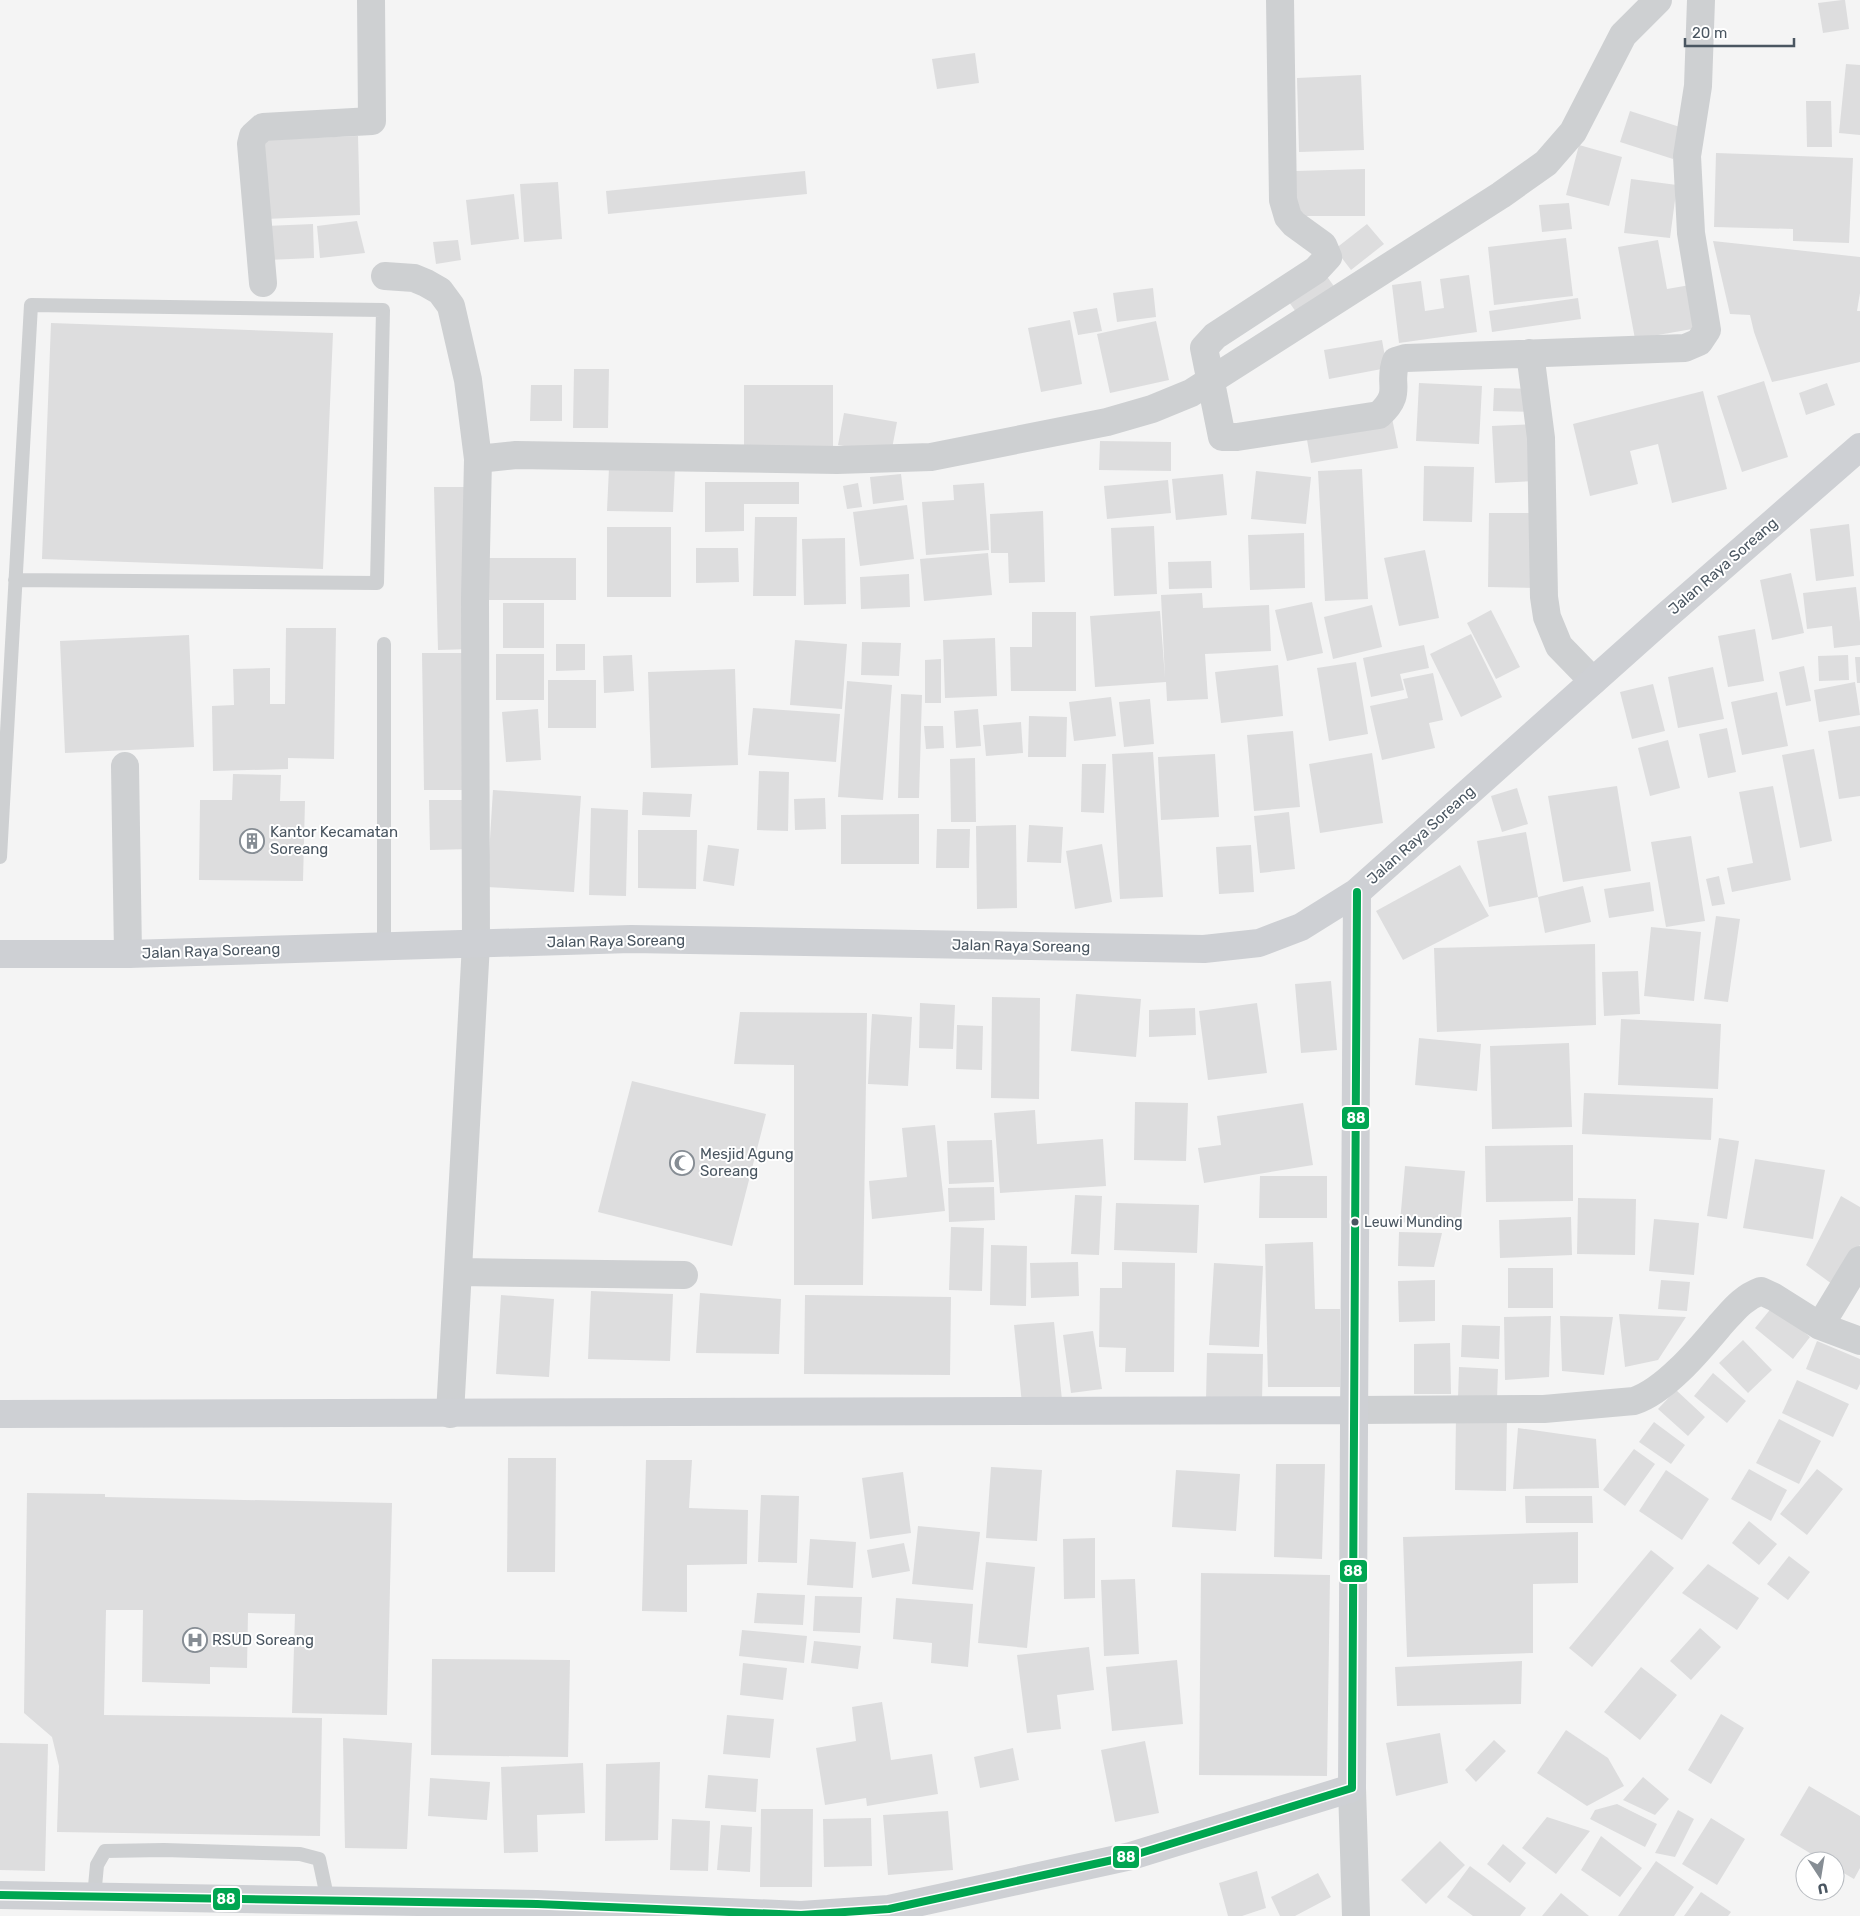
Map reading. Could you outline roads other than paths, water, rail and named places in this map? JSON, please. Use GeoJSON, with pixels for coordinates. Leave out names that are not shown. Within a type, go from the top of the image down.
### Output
{"type":"FeatureCollection","features":[{"type":"Feature","properties":{"kind":"main road","name":"Jalan Raya Soreang"},"geometry":{"type":"LineString","coordinates":[[0,954],[128,954],[631,939],[1204,948],[1259,943],[1301,927],[1358,892],[1593,681],[1860,447]]}},
{"type":"Feature","properties":{"kind":"main road"},"geometry":{"type":"LineString","coordinates":[[0,1895],[537,1904],[801,1915],[889,1909],[1131,1856],[1352,1788],[1358,892]]}},
{"type":"Feature","properties":{"kind":"main road"},"geometry":{"type":"LineString","coordinates":[[0,1414],[1354,1410]]}},
{"type":"Feature","properties":{"kind":"street"},"geometry":{"type":"LineString","coordinates":[[263,283],[251,144],[253,136],[263,127],[372,120],[371,0]]}},
{"type":"Feature","properties":{"kind":"street"},"geometry":{"type":"LineString","coordinates":[[1280,0],[1283,200],[1288,217],[1294,224],[1323,245],[1328,257],[1316,270],[1215,336],[1204,348],[1222,437],[1237,437],[1379,415],[1389,406],[1395,389],[1392,370],[1396,361],[1406,358],[1685,348],[1698,342],[1707,330],[1691,233],[1687,156],[1698,86],[1701,0]]}},
{"type":"Feature","properties":{"kind":"street"},"geometry":{"type":"LineString","coordinates":[[478,459],[516,455],[837,460],[931,457],[1131,416],[1174,402],[1191,393],[1208,371],[1501,195],[1546,163],[1573,132],[1623,34],[1658,0]]}},
{"type":"Feature","properties":{"kind":"street"},"geometry":{"type":"LineString","coordinates":[[385,276],[414,278],[426,283],[440,292],[451,306],[468,380],[478,459],[475,598],[476,944],[450,1414]]}},
{"type":"Feature","properties":{"kind":"street"},"geometry":{"type":"LineString","coordinates":[[1530,353],[1540,438],[1546,617],[1559,646],[1593,681]]}},
{"type":"Feature","properties":{"kind":"street"},"geometry":{"type":"LineString","coordinates":[[126,766],[128,954]]}},
{"type":"Feature","properties":{"kind":"street"},"geometry":{"type":"LineString","coordinates":[[1820,1326],[1860,1260]]}},
{"type":"Feature","properties":{"kind":"street"},"geometry":{"type":"LineString","coordinates":[[459,1272],[684,1275]]}},
{"type":"Feature","properties":{"kind":"street"},"geometry":{"type":"LineString","coordinates":[[1354,1410],[1544,1409],[1634,1401],[1646,1397],[1663,1386],[1741,1301],[1761,1291],[1820,1326],[1860,1342]]}},
{"type":"Feature","properties":{"kind":"street"},"geometry":{"type":"LineString","coordinates":[[1352,1788],[1356,1916]]}},
{"type":"Feature","properties":{"kind":"lane"},"geometry":{"type":"LineString","coordinates":[[0,857],[15,580],[31,305],[383,310],[376,584],[15,580]]}},
{"type":"Feature","properties":{"kind":"lane"},"geometry":{"type":"LineString","coordinates":[[384,644],[384,947]]}},
{"type":"Feature","properties":{"kind":"lane"},"geometry":{"type":"LineString","coordinates":[[94,1897],[97,1865],[105,1851],[173,1851],[300,1854],[319,1859],[328,1900]]}},
{"type":"Feature","properties":{"kind":"place","name":"Kantor Kecamatan Soreang"},"geometry":{"type":"Point","coordinates":[252,841]}},
{"type":"Feature","properties":{"kind":"place","name":"Mesjid Agung Soreang"},"geometry":{"type":"Point","coordinates":[682,1163]}},
{"type":"Feature","properties":{"kind":"place","name":"Leuwi Munding"},"geometry":{"type":"Point","coordinates":[1355,1222]}},
{"type":"Feature","properties":{"kind":"place","name":"RSUD Soreang"},"geometry":{"type":"Point","coordinates":[195,1640]}}]}
